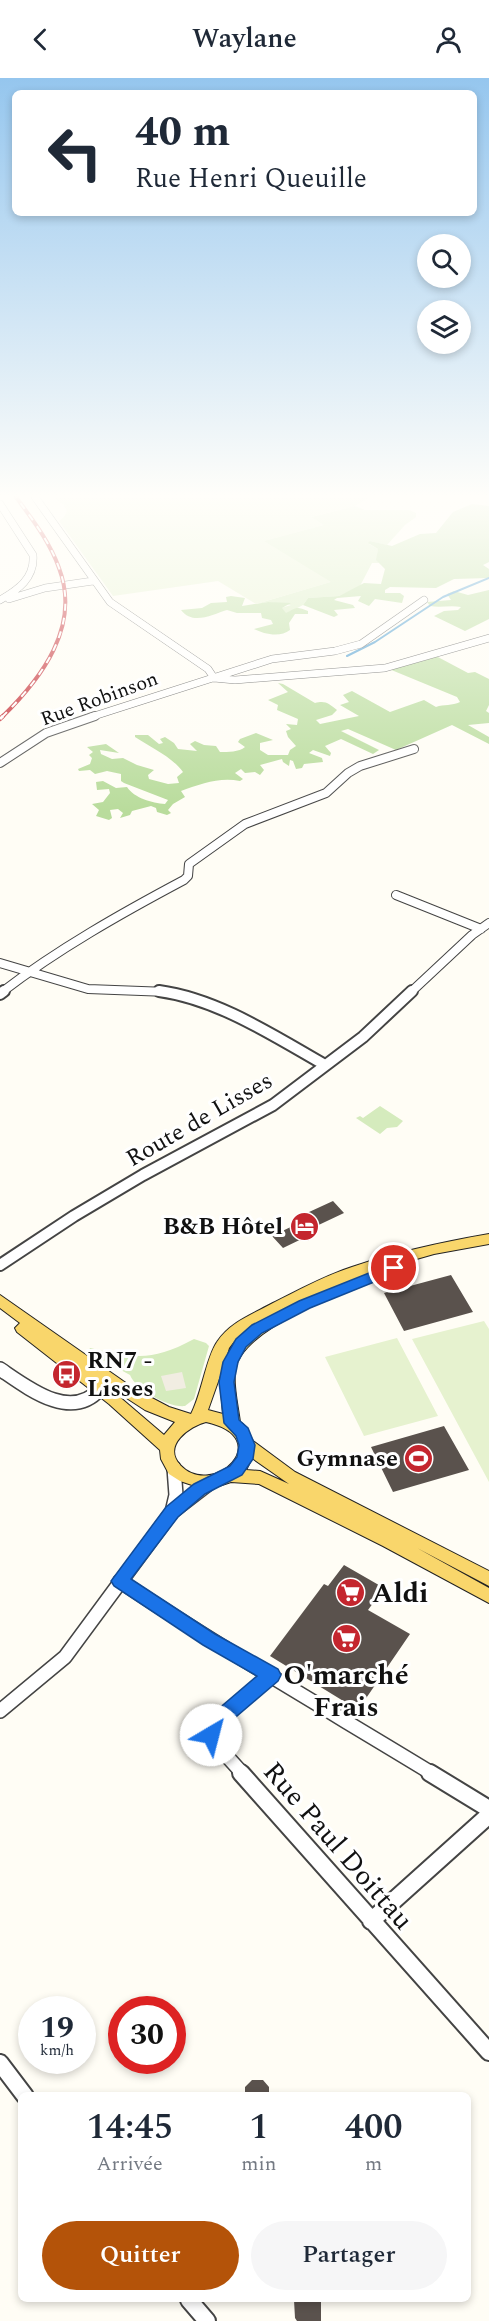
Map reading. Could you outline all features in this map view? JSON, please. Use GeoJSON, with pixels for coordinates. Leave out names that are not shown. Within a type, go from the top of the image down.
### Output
{"type":"FeatureCollection","features":[{"type":"Feature","properties":{"kind":"main road"},"geometry":{"type":"LineString","coordinates":[[489,1239],[417,1253],[356,1271],[328,1281],[248,1323],[231,1335],[222,1346],[205,1401],[193,1419],[172,1434],[167,1447],[167,1454],[174,1467],[190,1478],[260,1478],[389,1541],[489,1596]]}},
{"type":"Feature","properties":{"kind":"main road"},"geometry":{"type":"LineString","coordinates":[[232,1423],[227,1370],[234,1352],[257,1329],[326,1294],[374,1275],[417,1262],[489,1247]]}},
{"type":"Feature","properties":{"kind":"main road"},"geometry":{"type":"LineString","coordinates":[[0,1300],[134,1397],[158,1410],[193,1419],[215,1417],[232,1423],[242,1432],[247,1445],[245,1459],[221,1478]]}},
{"type":"Feature","properties":{"kind":"main road"},"geometry":{"type":"LineString","coordinates":[[0,1311],[100,1389],[167,1447]]}},
{"type":"Feature","properties":{"kind":"main road"},"geometry":{"type":"LineString","coordinates":[[247,1445],[277,1467],[322,1493],[443,1553],[489,1579]]}},
{"type":"Feature","properties":{"kind":"street"},"geometry":{"type":"LineString","coordinates":[[111,602],[117,608],[208,669],[214,678],[235,680],[385,668],[489,638]]}},
{"type":"Feature","properties":{"kind":"street","name":"Rue Robinson"},"geometry":{"type":"LineString","coordinates":[[0,763],[26,745],[58,728],[148,696],[272,659],[352,647],[367,640],[422,602]]}},
{"type":"Feature","properties":{"kind":"street"},"geometry":{"type":"LineString","coordinates":[[0,994],[139,904],[184,880],[188,876],[189,864],[237,829],[326,793],[348,773],[360,766],[414,748]]}},
{"type":"Feature","properties":{"kind":"street"},"geometry":{"type":"LineString","coordinates":[[396,895],[485,926]]}},
{"type":"Feature","properties":{"kind":"street","name":"Route de Lisses"},"geometry":{"type":"LineString","coordinates":[[0,1265],[129,1183],[273,1105],[390,1013],[409,993],[485,926]]}},
{"type":"Feature","properties":{"kind":"street"},"geometry":{"type":"LineString","coordinates":[[0,963],[33,971],[90,990],[150,989],[170,992],[267,1033],[324,1065]]}},
{"type":"Feature","properties":{"kind":"street"},"geometry":{"type":"LineString","coordinates":[[0,1369],[31,1388],[60,1402],[73,1405],[92,1398],[100,1389]]}},
{"type":"Feature","properties":{"kind":"street"},"geometry":{"type":"LineString","coordinates":[[172,1512],[176,1495],[174,1467]]}},
{"type":"Feature","properties":{"kind":"street"},"geometry":{"type":"LineString","coordinates":[[0,1711],[64,1657],[172,1512],[221,1478]]}},
{"type":"Feature","properties":{"kind":"street"},"geometry":{"type":"LineString","coordinates":[[120,1581],[209,1640],[272,1675],[489,1809]]}},
{"type":"Feature","properties":{"kind":"street","name":"Rue Paul Doittau"},"geometry":{"type":"LineString","coordinates":[[272,1675],[216,1723],[211,1735],[215,1743],[489,2052]]}},
{"type":"Feature","properties":{"kind":"street"},"geometry":{"type":"LineString","coordinates":[[371,1921],[489,1815]]}},
{"type":"Feature","properties":{"kind":"street"},"geometry":{"type":"LineString","coordinates":[[0,2063],[22,2092]]}},
{"type":"Feature","properties":{"kind":"street"},"geometry":{"type":"LineString","coordinates":[[191,2302],[207,2321]]}},
{"type":"Feature","properties":{"kind":"green space"},"geometry":{"type":"Polygon","coordinates":[[[227,602],[244,602],[242,606],[268,602],[291,603],[282,608],[286,613],[298,608],[308,611],[308,614],[295,614],[289,623],[290,630],[282,634],[272,634],[254,629],[273,624],[271,620],[262,618],[261,613],[237,613],[227,610],[197,618],[186,615],[181,610],[227,602]]]}},
{"type":"Feature","properties":{"kind":"green space"},"geometry":{"type":"Polygon","coordinates":[[[264,602],[305,602],[286,614],[281,608],[291,605],[268,602],[256,604],[264,602]]]}},
{"type":"Feature","properties":{"kind":"green space"},"geometry":{"type":"Polygon","coordinates":[[[305,602],[340,602],[353,605],[355,608],[334,610],[338,615],[334,617],[303,605],[305,602]]]}},
{"type":"Feature","properties":{"kind":"green space"},"geometry":{"type":"Polygon","coordinates":[[[359,602],[373,602],[369,606],[359,602]]]}},
{"type":"Feature","properties":{"kind":"green space"},"geometry":{"type":"Polygon","coordinates":[[[427,602],[489,602],[489,619],[465,631],[434,616],[444,611],[458,610],[461,607],[430,606],[427,602]]]}},
{"type":"Feature","properties":{"kind":"green space"},"geometry":{"type":"Polygon","coordinates":[[[436,656],[468,673],[475,672],[489,679],[489,705],[486,711],[489,713],[489,723],[468,725],[489,737],[489,744],[452,725],[396,750],[348,729],[341,731],[379,750],[373,754],[341,739],[325,746],[331,753],[330,756],[313,750],[309,753],[322,758],[323,762],[304,764],[302,768],[296,769],[293,761],[290,760],[289,766],[282,759],[260,765],[264,770],[260,775],[255,772],[245,773],[241,769],[235,773],[243,779],[240,781],[217,781],[181,791],[185,797],[173,804],[168,810],[171,813],[167,815],[157,812],[156,808],[151,806],[132,811],[130,815],[120,818],[123,813],[118,809],[110,810],[112,818],[109,820],[96,816],[99,810],[92,804],[103,802],[110,793],[109,789],[97,790],[96,782],[103,781],[116,788],[127,787],[139,797],[155,802],[165,804],[168,800],[124,783],[121,781],[121,774],[107,771],[95,774],[90,770],[79,771],[78,769],[90,764],[92,758],[89,755],[93,752],[87,747],[106,744],[119,753],[100,750],[101,754],[112,759],[123,758],[154,770],[148,775],[149,779],[168,784],[179,783],[177,777],[183,772],[167,757],[135,735],[148,735],[159,744],[163,743],[160,739],[165,737],[178,749],[197,751],[190,744],[195,741],[204,745],[216,746],[220,752],[223,752],[243,749],[245,747],[238,742],[240,739],[256,733],[273,740],[260,743],[260,750],[268,755],[288,755],[290,750],[296,746],[288,737],[286,731],[291,729],[286,724],[297,725],[298,719],[277,710],[278,705],[268,700],[288,692],[278,683],[315,703],[325,702],[337,710],[332,715],[316,720],[320,724],[359,716],[340,705],[349,702],[343,695],[352,691],[390,712],[424,700],[436,707],[460,702],[457,697],[389,669],[436,656]]]}},
{"type":"Feature","properties":{"kind":"green space"},"geometry":{"type":"Polygon","coordinates":[[[380,1106],[403,1121],[397,1127],[387,1128],[380,1134],[356,1118],[360,1116],[363,1118],[380,1106]]]}},
{"type":"Feature","properties":{"kind":"green space"},"geometry":{"type":"Polygon","coordinates":[[[484,1321],[489,1329],[489,1482],[412,1339],[484,1321]]]}},
{"type":"Feature","properties":{"kind":"green space"},"geometry":{"type":"Polygon","coordinates":[[[397,1338],[438,1416],[364,1436],[325,1357],[397,1338]]]}},
{"type":"Feature","properties":{"kind":"green space"},"geometry":{"type":"Polygon","coordinates":[[[194,1339],[209,1346],[194,1399],[185,1406],[170,1404],[154,1397],[133,1381],[130,1375],[88,1352],[90,1348],[132,1356],[154,1355],[194,1339]]]}},
{"type":"Feature","properties":{"kind":"shaded area"},"geometry":{"type":"Polygon","coordinates":[[[182,1372],[186,1388],[166,1391],[161,1376],[182,1372]]]}},
{"type":"Feature","properties":{"kind":"building","name":"B&B Hôtel"},"geometry":{"type":"Polygon","coordinates":[[[333,1201],[344,1213],[308,1230],[312,1234],[283,1248],[272,1236],[301,1222],[296,1218],[333,1201]]]}},
{"type":"Feature","properties":{"kind":"building"},"geometry":{"type":"Polygon","coordinates":[[[451,1275],[473,1312],[404,1331],[384,1293],[451,1275]]]}},
{"type":"Feature","properties":{"kind":"building","name":"Gymnase"},"geometry":{"type":"Polygon","coordinates":[[[444,1426],[469,1470],[393,1492],[371,1447],[444,1426]]]}},
{"type":"Feature","properties":{"kind":"building","name":"O'marché Frais"},"geometry":{"type":"Polygon","coordinates":[[[344,1565],[384,1588],[368,1610],[410,1634],[358,1710],[270,1656],[324,1584],[328,1586],[344,1565]]]}},
{"type":"Feature","properties":{"kind":"building"},"geometry":{"type":"Polygon","coordinates":[[[252,2080],[263,2080],[269,2087],[269,2092],[245,2092],[245,2087],[252,2080]]]}},
{"type":"Feature","properties":{"kind":"building"},"geometry":{"type":"Polygon","coordinates":[[[294,2302],[321,2302],[321,2321],[297,2321],[294,2302]]]}},
{"type":"Feature","properties":{"kind":"waterway"},"geometry":{"type":"LineString","coordinates":[[347,656],[375,642],[436,602]]}},
{"type":"Feature","properties":{"kind":"railway"},"geometry":{"type":"LineString","coordinates":[[0,719],[31,685],[54,650],[61,630],[65,602]]}},
{"type":"Feature","properties":{"kind":"place","name":"B&B Hôtel"},"geometry":{"type":"Point","coordinates":[304,1226]}},
{"type":"Feature","properties":{"kind":"place","name":"RN7 - Lisses"},"geometry":{"type":"Point","coordinates":[66,1374]}},
{"type":"Feature","properties":{"kind":"place","name":"Gymnase"},"geometry":{"type":"Point","coordinates":[419,1458]}},
{"type":"Feature","properties":{"kind":"place","name":"Aldi"},"geometry":{"type":"Point","coordinates":[351,1592]}},
{"type":"Feature","properties":{"kind":"place","name":"O'marché Frais"},"geometry":{"type":"Point","coordinates":[346,1638]}},
{"type":"Feature","properties":{"kind":"route"},"geometry":{"type":"LineString","coordinates":[[211,1735],[216,1723],[272,1675],[209,1640],[120,1581],[172,1512],[213,1480],[236,1471],[245,1459],[247,1445],[242,1432],[232,1423],[227,1382],[227,1370],[234,1352],[241,1343],[257,1329],[304,1304],[394,1268]]}}]}
